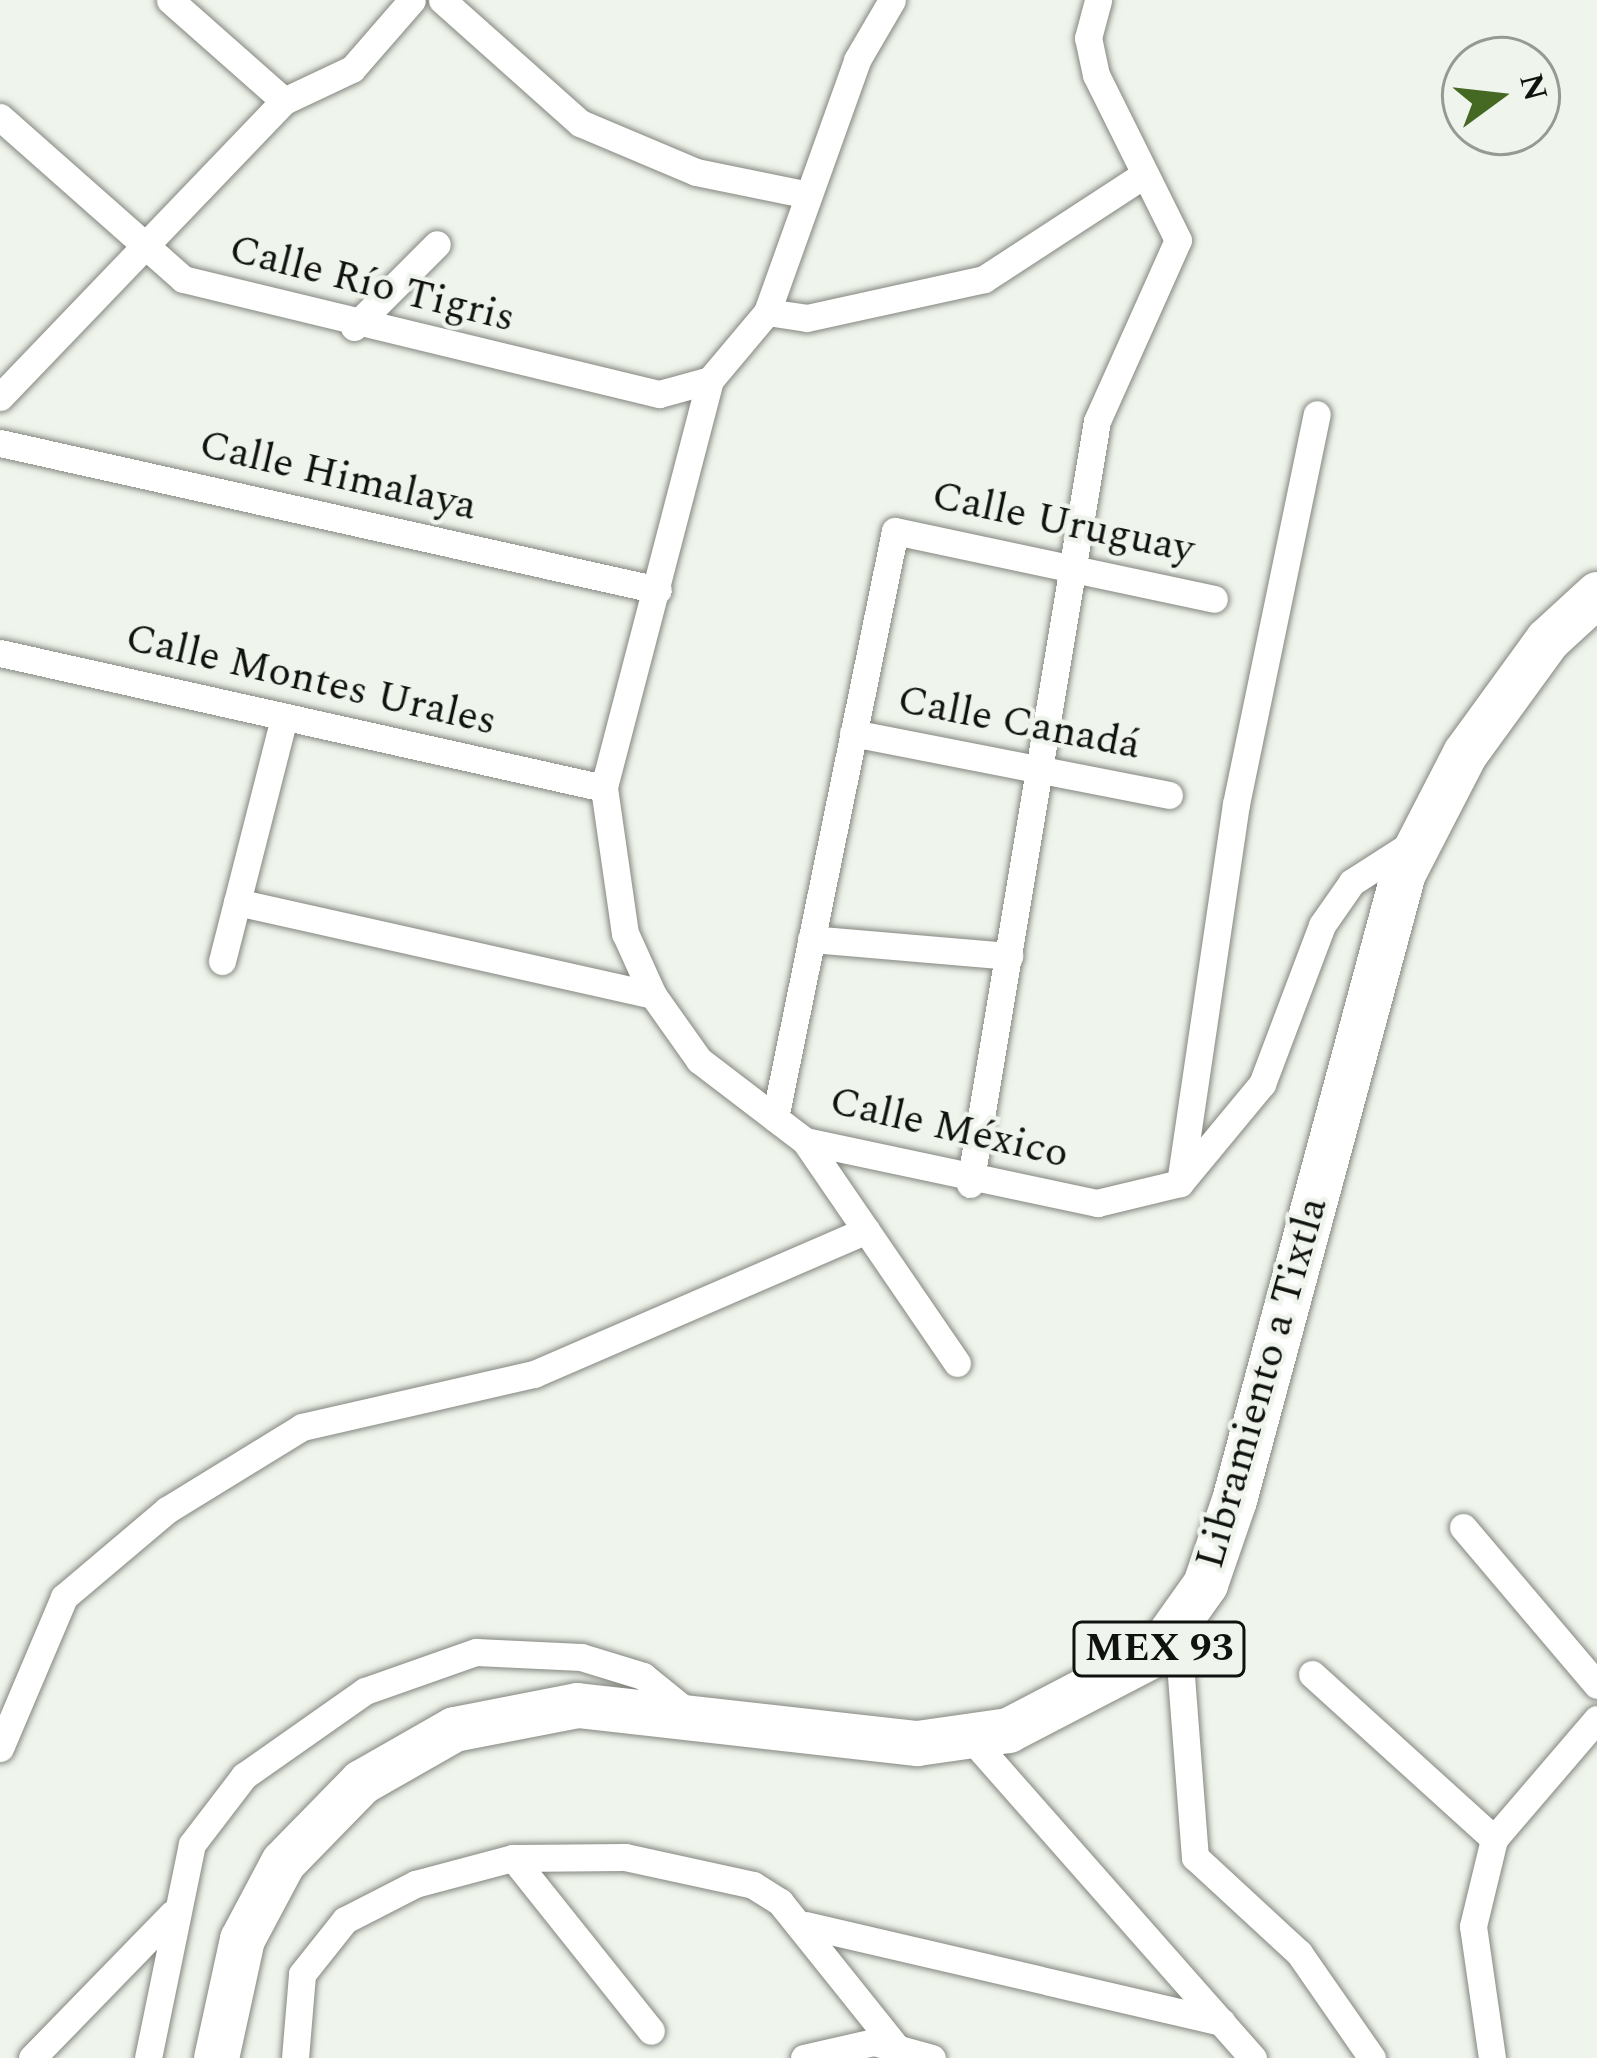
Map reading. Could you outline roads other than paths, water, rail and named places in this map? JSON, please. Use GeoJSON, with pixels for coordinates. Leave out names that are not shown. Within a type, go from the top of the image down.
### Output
{"type":"FeatureCollection","features":[{"type":"Feature","properties":{"kind":"main road","name":"Libramiento a Tixtla"},"geometry":{"type":"LineString","coordinates":[[216,2058],[242,1939],[284,1862],[361,1782],[454,1729],[577,1706],[685,1710],[917,1743],[968,1736],[1087,1697],[1156,1653],[1205,1584],[1234,1500],[1421,838],[1465,753],[1547,640],[1597,594]]}},
{"type":"Feature","properties":{"kind":"street"},"geometry":{"type":"LineString","coordinates":[[170,0],[284,101]]}},
{"type":"Feature","properties":{"kind":"street"},"geometry":{"type":"LineString","coordinates":[[0,397],[145,256],[284,101],[352,69],[412,0]]}},
{"type":"Feature","properties":{"kind":"street"},"geometry":{"type":"LineString","coordinates":[[442,0],[580,123],[696,172],[804,194]]}},
{"type":"Feature","properties":{"kind":"street"},"geometry":{"type":"LineString","coordinates":[[604,788],[710,380],[767,312],[804,194],[892,0]]}},
{"type":"Feature","properties":{"kind":"street"},"geometry":{"type":"LineString","coordinates":[[970,1184],[1077,565],[1096,421],[1178,240],[1142,176],[1096,75],[1088,38],[1098,0]]}},
{"type":"Feature","properties":{"kind":"street","name":"Calle Río Tigris"},"geometry":{"type":"LineString","coordinates":[[0,117],[145,256],[234,298],[659,394],[710,380]]}},
{"type":"Feature","properties":{"kind":"street"},"geometry":{"type":"LineString","coordinates":[[767,312],[807,318],[984,279],[1142,176]]}},
{"type":"Feature","properties":{"kind":"street"},"geometry":{"type":"LineString","coordinates":[[354,327],[437,244]]}},
{"type":"Feature","properties":{"kind":"street"},"geometry":{"type":"LineString","coordinates":[[1180,1183],[1236,803],[1317,414]]}},
{"type":"Feature","properties":{"kind":"street","name":"Calle Himalaya"},"geometry":{"type":"LineString","coordinates":[[0,443],[658,590]]}},
{"type":"Feature","properties":{"kind":"street","name":"Calle Uruguay"},"geometry":{"type":"LineString","coordinates":[[853,733],[895,531],[1077,565],[1214,598]]}},
{"type":"Feature","properties":{"kind":"street","name":"Calle Montes Urales"},"geometry":{"type":"LineString","coordinates":[[0,653],[604,788]]}},
{"type":"Feature","properties":{"kind":"street"},"geometry":{"type":"LineString","coordinates":[[222,961],[284,717]]}},
{"type":"Feature","properties":{"kind":"street"},"geometry":{"type":"LineString","coordinates":[[775,1118],[853,733]]}},
{"type":"Feature","properties":{"kind":"street","name":"Calle Canadá"},"geometry":{"type":"LineString","coordinates":[[853,733],[1169,795]]}},
{"type":"Feature","properties":{"kind":"street","name":"Calle México"},"geometry":{"type":"LineString","coordinates":[[604,788],[625,933],[653,995],[699,1060],[805,1141],[970,1184],[1097,1203],[1180,1183]]}},
{"type":"Feature","properties":{"kind":"street"},"geometry":{"type":"LineString","coordinates":[[1180,1183],[1262,1084],[1342,896],[1421,838]]}},
{"type":"Feature","properties":{"kind":"street"},"geometry":{"type":"LineString","coordinates":[[237,902],[653,995]]}},
{"type":"Feature","properties":{"kind":"street"},"geometry":{"type":"LineString","coordinates":[[811,939],[1009,956]]}},
{"type":"Feature","properties":{"kind":"street"},"geometry":{"type":"LineString","coordinates":[[805,1141],[957,1363]]}},
{"type":"Feature","properties":{"kind":"street"},"geometry":{"type":"LineString","coordinates":[[0,1748],[64,1597],[167,1510],[302,1427],[534,1374],[866,1230]]}},
{"type":"Feature","properties":{"kind":"street"},"geometry":{"type":"LineString","coordinates":[[1462,1527],[1597,1684]]}},
{"type":"Feature","properties":{"kind":"street"},"geometry":{"type":"LineString","coordinates":[[1177,1624],[1195,1857],[1299,1953],[1372,2058]]}},
{"type":"Feature","properties":{"kind":"street"},"geometry":{"type":"LineString","coordinates":[[148,2058],[192,1844],[244,1776],[365,1691],[476,1652],[581,1657],[643,1676],[685,1710]]}},
{"type":"Feature","properties":{"kind":"street"},"geometry":{"type":"LineString","coordinates":[[1312,1674],[1494,1839]]}},
{"type":"Feature","properties":{"kind":"street"},"geometry":{"type":"LineString","coordinates":[[1492,2058],[1473,1926],[1494,1839],[1597,1719]]}},
{"type":"Feature","properties":{"kind":"street"},"geometry":{"type":"LineString","coordinates":[[968,1736],[1253,2058]]}},
{"type":"Feature","properties":{"kind":"street"},"geometry":{"type":"LineString","coordinates":[[295,2058],[302,1974],[345,1920],[415,1884],[513,1858],[625,1857],[753,1885],[805,1925],[902,2053]]}},
{"type":"Feature","properties":{"kind":"street"},"geometry":{"type":"LineString","coordinates":[[513,1858],[651,2031]]}},
{"type":"Feature","properties":{"kind":"street"},"geometry":{"type":"LineString","coordinates":[[32,2058],[176,1911]]}},
{"type":"Feature","properties":{"kind":"street"},"geometry":{"type":"LineString","coordinates":[[805,1925],[1222,2022]]}},
{"type":"Feature","properties":{"kind":"street"},"geometry":{"type":"LineString","coordinates":[[804,2058],[902,2053],[932,2058]]}}]}
